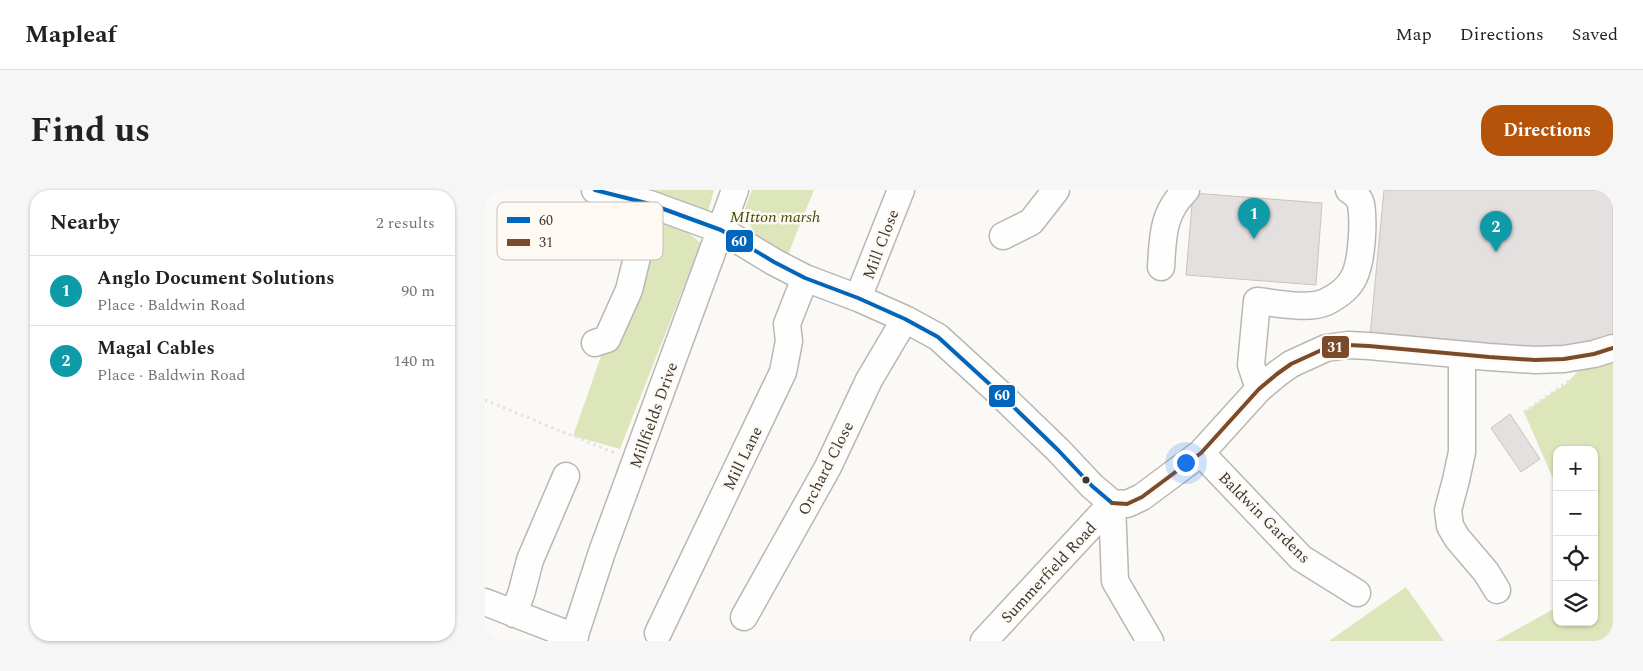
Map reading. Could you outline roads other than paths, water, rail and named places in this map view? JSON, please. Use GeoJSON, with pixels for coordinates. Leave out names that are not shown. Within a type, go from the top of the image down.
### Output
{"type":"FeatureCollection","features":[{"type":"Feature","properties":{"kind":"street"},"geometry":{"type":"LineString","coordinates":[[595,190],[642,202]]}},
{"type":"Feature","properties":{"kind":"street","name":"Millfields Drive"},"geometry":{"type":"LineString","coordinates":[[574,639],[602,552],[735,190]]}},
{"type":"Feature","properties":{"kind":"street","name":"Mill Close"},"geometry":{"type":"LineString","coordinates":[[859,298],[901,190]]}},
{"type":"Feature","properties":{"kind":"street"},"geometry":{"type":"LineString","coordinates":[[1003,236],[1031,222],[1056,190]]}},
{"type":"Feature","properties":{"kind":"street"},"geometry":{"type":"LineString","coordinates":[[1161,267],[1165,223],[1171,209],[1186,190]]}},
{"type":"Feature","properties":{"kind":"street"},"geometry":{"type":"LineString","coordinates":[[1259,389],[1251,365],[1257,301],[1314,306],[1335,296],[1346,288],[1354,277],[1358,262],[1362,219],[1361,204],[1357,195],[1349,190]]}},
{"type":"Feature","properties":{"kind":"street"},"geometry":{"type":"LineString","coordinates":[[663,209],[721,230],[805,278],[859,298],[939,337],[1058,450],[1092,486],[1112,503],[1127,504],[1142,498],[1201,452],[1259,389],[1291,364],[1326,348],[1348,345],[1369,346],[1535,360],[1564,359],[1594,354],[1613,348]]}},
{"type":"Feature","properties":{"kind":"street"},"geometry":{"type":"LineString","coordinates":[[595,343],[607,339],[629,290],[636,260]]}},
{"type":"Feature","properties":{"kind":"street","name":"Mill Lane"},"geometry":{"type":"LineString","coordinates":[[658,633],[783,372],[789,341],[787,324],[805,278]]}},
{"type":"Feature","properties":{"kind":"street","name":"Orchard Close"},"geometry":{"type":"LineString","coordinates":[[744,617],[828,467],[869,380],[905,319]]}},
{"type":"Feature","properties":{"kind":"street"},"geometry":{"type":"LineString","coordinates":[[1462,354],[1462,452],[1448,510],[1450,526],[1457,538],[1486,572],[1497,590]]}},
{"type":"Feature","properties":{"kind":"street","name":"Baldwin Gardens"},"geometry":{"type":"LineString","coordinates":[[1201,452],[1301,558],[1357,593]]}},
{"type":"Feature","properties":{"kind":"street"},"geometry":{"type":"LineString","coordinates":[[496,611],[522,591],[530,560],[566,476]]}},
{"type":"Feature","properties":{"kind":"street"},"geometry":{"type":"LineString","coordinates":[[1112,503],[1115,581],[1150,641]]}},
{"type":"Feature","properties":{"kind":"street","name":"Summerfield Road"},"geometry":{"type":"LineString","coordinates":[[983,641],[1112,503]]}},
{"type":"Feature","properties":{"kind":"street"},"geometry":{"type":"LineString","coordinates":[[496,611],[574,639]]}},
{"type":"Feature","properties":{"kind":"place","name":"Anglo Document Solutions"},"geometry":{"type":"Point","coordinates":[1254,239]}},
{"type":"Feature","properties":{"kind":"place","name":"Magal Cables"},"geometry":{"type":"Point","coordinates":[1496,252]}},
{"type":"Feature","properties":{"kind":"park label","name":"MItton marsh"},"geometry":{"type":"Point","coordinates":[775,216]}}]}
